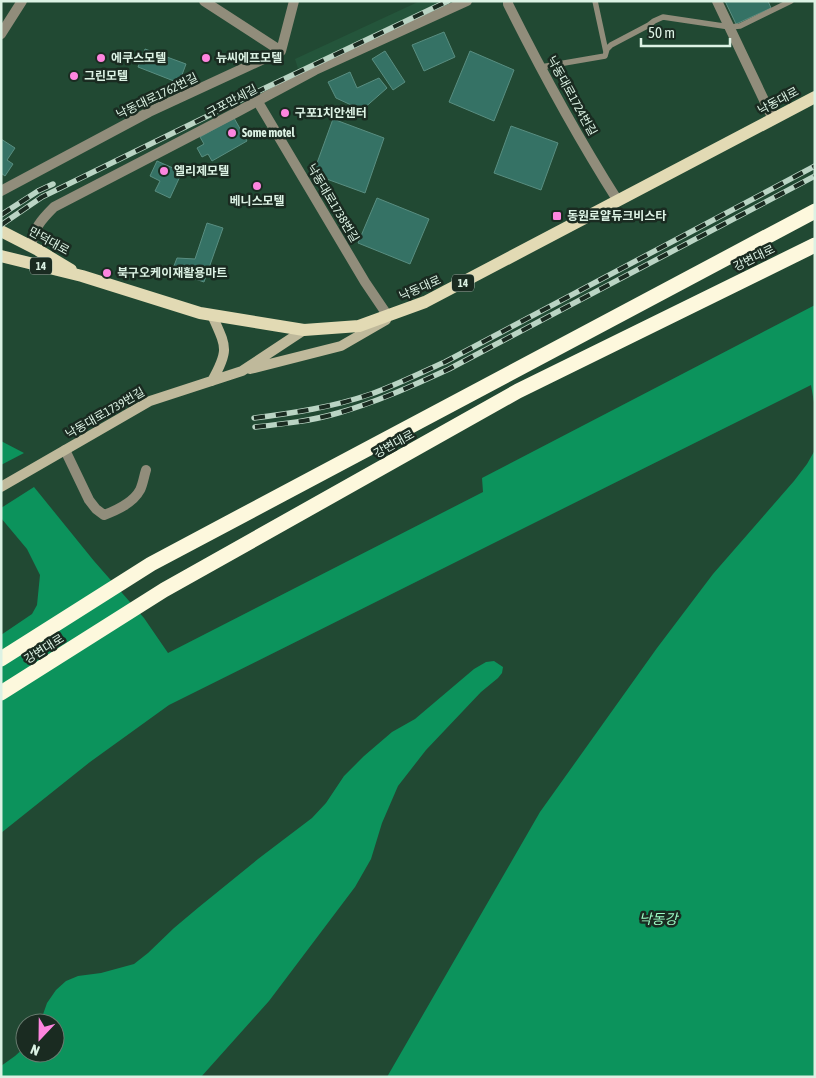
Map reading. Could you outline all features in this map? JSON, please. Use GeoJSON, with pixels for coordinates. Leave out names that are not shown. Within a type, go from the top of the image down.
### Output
{"type":"FeatureCollection","features":[{"type":"Feature","properties":{"kind":"highway","name":"강변대로"},"geometry":{"type":"LineString","coordinates":[[1,659],[150,564],[815,211]]}},
{"type":"Feature","properties":{"kind":"highway","name":"강변대로"},"geometry":{"type":"LineString","coordinates":[[1,693],[164,590],[518,391],[815,245]]}},
{"type":"Feature","properties":{"kind":"main road","name":"낙동대로"},"geometry":{"type":"LineString","coordinates":[[1,256],[82,276],[200,313],[304,330],[359,326],[425,302],[815,97]]}},
{"type":"Feature","properties":{"kind":"main road","name":"만덕대로"},"geometry":{"type":"LineString","coordinates":[[5,234],[31,246],[82,276]]}},
{"type":"Feature","properties":{"kind":"street"},"geometry":{"type":"LineString","coordinates":[[1,34],[22,1]]}},
{"type":"Feature","properties":{"kind":"street"},"geometry":{"type":"LineString","coordinates":[[204,1],[281,51],[294,1]]}},
{"type":"Feature","properties":{"kind":"street","name":"구포만세길"},"geometry":{"type":"LineString","coordinates":[[31,246],[34,232],[42,219],[54,207],[258,102],[315,70],[467,1]]}},
{"type":"Feature","properties":{"kind":"street","name":"낙동대로1724번길"},"geometry":{"type":"LineString","coordinates":[[508,1],[526,39],[596,167],[618,201]]}},
{"type":"Feature","properties":{"kind":"street"},"geometry":{"type":"LineString","coordinates":[[717,1],[773,119]]}},
{"type":"Feature","properties":{"kind":"street","name":"낙동대로1762번길"},"geometry":{"type":"LineString","coordinates":[[1,191],[149,112],[281,51]]}},
{"type":"Feature","properties":{"kind":"street","name":"낙동대로1738번길"},"geometry":{"type":"LineString","coordinates":[[258,102],[365,282],[388,316]]}},
{"type":"Feature","properties":{"kind":"street"},"geometry":{"type":"LineString","coordinates":[[242,371],[341,346],[406,310]]}},
{"type":"Feature","properties":{"kind":"street"},"geometry":{"type":"LineString","coordinates":[[212,315],[223,340],[225,352],[222,364],[212,381]]}},
{"type":"Feature","properties":{"kind":"street","name":"낙동대로1739번길"},"geometry":{"type":"LineString","coordinates":[[1,487],[150,401],[242,371],[304,330]]}},
{"type":"Feature","properties":{"kind":"street"},"geometry":{"type":"LineString","coordinates":[[65,450],[89,500],[104,515],[126,504],[136,496],[141,488],[146,470]]}},
{"type":"Feature","properties":{"kind":"lane"},"geometry":{"type":"LineString","coordinates":[[594,1],[606,52]]}},
{"type":"Feature","properties":{"kind":"lane"},"geometry":{"type":"LineString","coordinates":[[541,66],[605,56],[611,45],[663,17],[730,27],[740,26],[791,1]]}},
{"type":"Feature","properties":{"kind":"shaded area"},"geometry":{"type":"Polygon","coordinates":[[[420,1],[462,1],[301,78],[295,59],[420,1]]]}},
{"type":"Feature","properties":{"kind":"water"},"geometry":{"type":"Polygon","coordinates":[[[815,305],[815,408],[811,385],[169,705],[90,762],[1,833],[1,635],[32,614],[37,605],[40,575],[27,549],[1,518],[1,508],[34,487],[94,561],[144,618],[168,653],[483,492],[482,478],[815,305]]]}},
{"type":"Feature","properties":{"kind":"water"},"geometry":{"type":"Polygon","coordinates":[[[1,441],[24,453],[1,465],[1,441]]]}},
{"type":"Feature","properties":{"kind":"water","name":"낙동강"},"geometry":{"type":"Polygon","coordinates":[[[815,450],[815,1077],[387,1077],[540,812],[657,648],[713,574],[794,481],[815,450]]]}},
{"type":"Feature","properties":{"kind":"water"},"geometry":{"type":"Polygon","coordinates":[[[494,661],[503,667],[502,673],[481,692],[426,750],[398,786],[382,823],[371,859],[355,887],[269,1001],[201,1077],[1,1077],[1,1066],[15,1056],[15,1063],[65,1063],[65,1013],[44,1013],[47,1003],[56,990],[66,981],[78,976],[101,973],[134,964],[199,907],[312,818],[326,803],[344,776],[364,756],[392,732],[415,719],[474,669],[486,662],[494,661]]]}},
{"type":"Feature","properties":{"kind":"building"},"geometry":{"type":"Polygon","coordinates":[[[725,1],[768,1],[771,8],[736,24],[725,1]]]}},
{"type":"Feature","properties":{"kind":"building"},"geometry":{"type":"Polygon","coordinates":[[[444,32],[455,57],[424,71],[412,45],[444,32]]]}},
{"type":"Feature","properties":{"kind":"building"},"geometry":{"type":"Polygon","coordinates":[[[145,49],[186,64],[179,83],[138,67],[145,49]]]}},
{"type":"Feature","properties":{"kind":"building"},"geometry":{"type":"Polygon","coordinates":[[[385,51],[405,82],[393,90],[372,59],[385,51]]]}},
{"type":"Feature","properties":{"kind":"building"},"geometry":{"type":"Polygon","coordinates":[[[470,51],[514,70],[494,121],[449,102],[470,51]]]}},
{"type":"Feature","properties":{"kind":"building"},"geometry":{"type":"Polygon","coordinates":[[[350,72],[357,88],[379,78],[387,88],[362,110],[336,98],[328,82],[350,72]]]}},
{"type":"Feature","properties":{"kind":"building"},"geometry":{"type":"Polygon","coordinates":[[[234,118],[247,141],[212,161],[208,154],[202,157],[197,148],[204,144],[200,137],[234,118]]]}},
{"type":"Feature","properties":{"kind":"building"},"geometry":{"type":"Polygon","coordinates":[[[333,119],[384,138],[365,193],[313,174],[333,119]]]}},
{"type":"Feature","properties":{"kind":"building"},"geometry":{"type":"Polygon","coordinates":[[[511,126],[558,143],[541,190],[494,173],[511,126]]]}},
{"type":"Feature","properties":{"kind":"building"},"geometry":{"type":"Polygon","coordinates":[[[1,139],[15,148],[7,160],[13,164],[5,176],[1,173],[1,139]]]}},
{"type":"Feature","properties":{"kind":"building"},"geometry":{"type":"Polygon","coordinates":[[[157,161],[182,172],[170,198],[155,191],[160,181],[150,176],[157,161]]]}},
{"type":"Feature","properties":{"kind":"building"},"geometry":{"type":"Polygon","coordinates":[[[377,198],[429,219],[410,264],[358,243],[377,198]]]}},
{"type":"Feature","properties":{"kind":"building"},"geometry":{"type":"Polygon","coordinates":[[[207,223],[223,228],[204,282],[172,271],[177,258],[195,259],[207,223]]]}},
{"type":"Feature","properties":{"kind":"railway"},"geometry":{"type":"LineString","coordinates":[[1,225],[42,197],[448,1]]}},
{"type":"Feature","properties":{"kind":"railway"},"geometry":{"type":"LineString","coordinates":[[254,418],[299,412],[342,403],[408,379],[445,362],[815,166]]}},
{"type":"Feature","properties":{"kind":"railway"},"geometry":{"type":"LineString","coordinates":[[255,427],[328,416],[381,399],[422,382],[815,176]]}},
{"type":"Feature","properties":{"kind":"railway"},"geometry":{"type":"LineString","coordinates":[[1,215],[38,191],[53,184]]}},
{"type":"Feature","properties":{"kind":"place","name":"에쿠스모텔"},"geometry":{"type":"Point","coordinates":[101,58]}},
{"type":"Feature","properties":{"kind":"place","name":"뉴씨에프모텔"},"geometry":{"type":"Point","coordinates":[206,58]}},
{"type":"Feature","properties":{"kind":"place","name":"그린모텔"},"geometry":{"type":"Point","coordinates":[74,76]}},
{"type":"Feature","properties":{"kind":"place","name":"구포1치안센터"},"geometry":{"type":"Point","coordinates":[285,113]}},
{"type":"Feature","properties":{"kind":"place","name":"Some motel"},"geometry":{"type":"Point","coordinates":[232,133]}},
{"type":"Feature","properties":{"kind":"place","name":"엘리제모텔"},"geometry":{"type":"Point","coordinates":[164,171]}},
{"type":"Feature","properties":{"kind":"place","name":"베니스모텔"},"geometry":{"type":"Point","coordinates":[257,186]}},
{"type":"Feature","properties":{"kind":"place","name":"동원로얄듀크비스타"},"geometry":{"type":"Point","coordinates":[557,216]}},
{"type":"Feature","properties":{"kind":"place","name":"북구오케이재활용마트"},"geometry":{"type":"Point","coordinates":[107,273]}}]}
